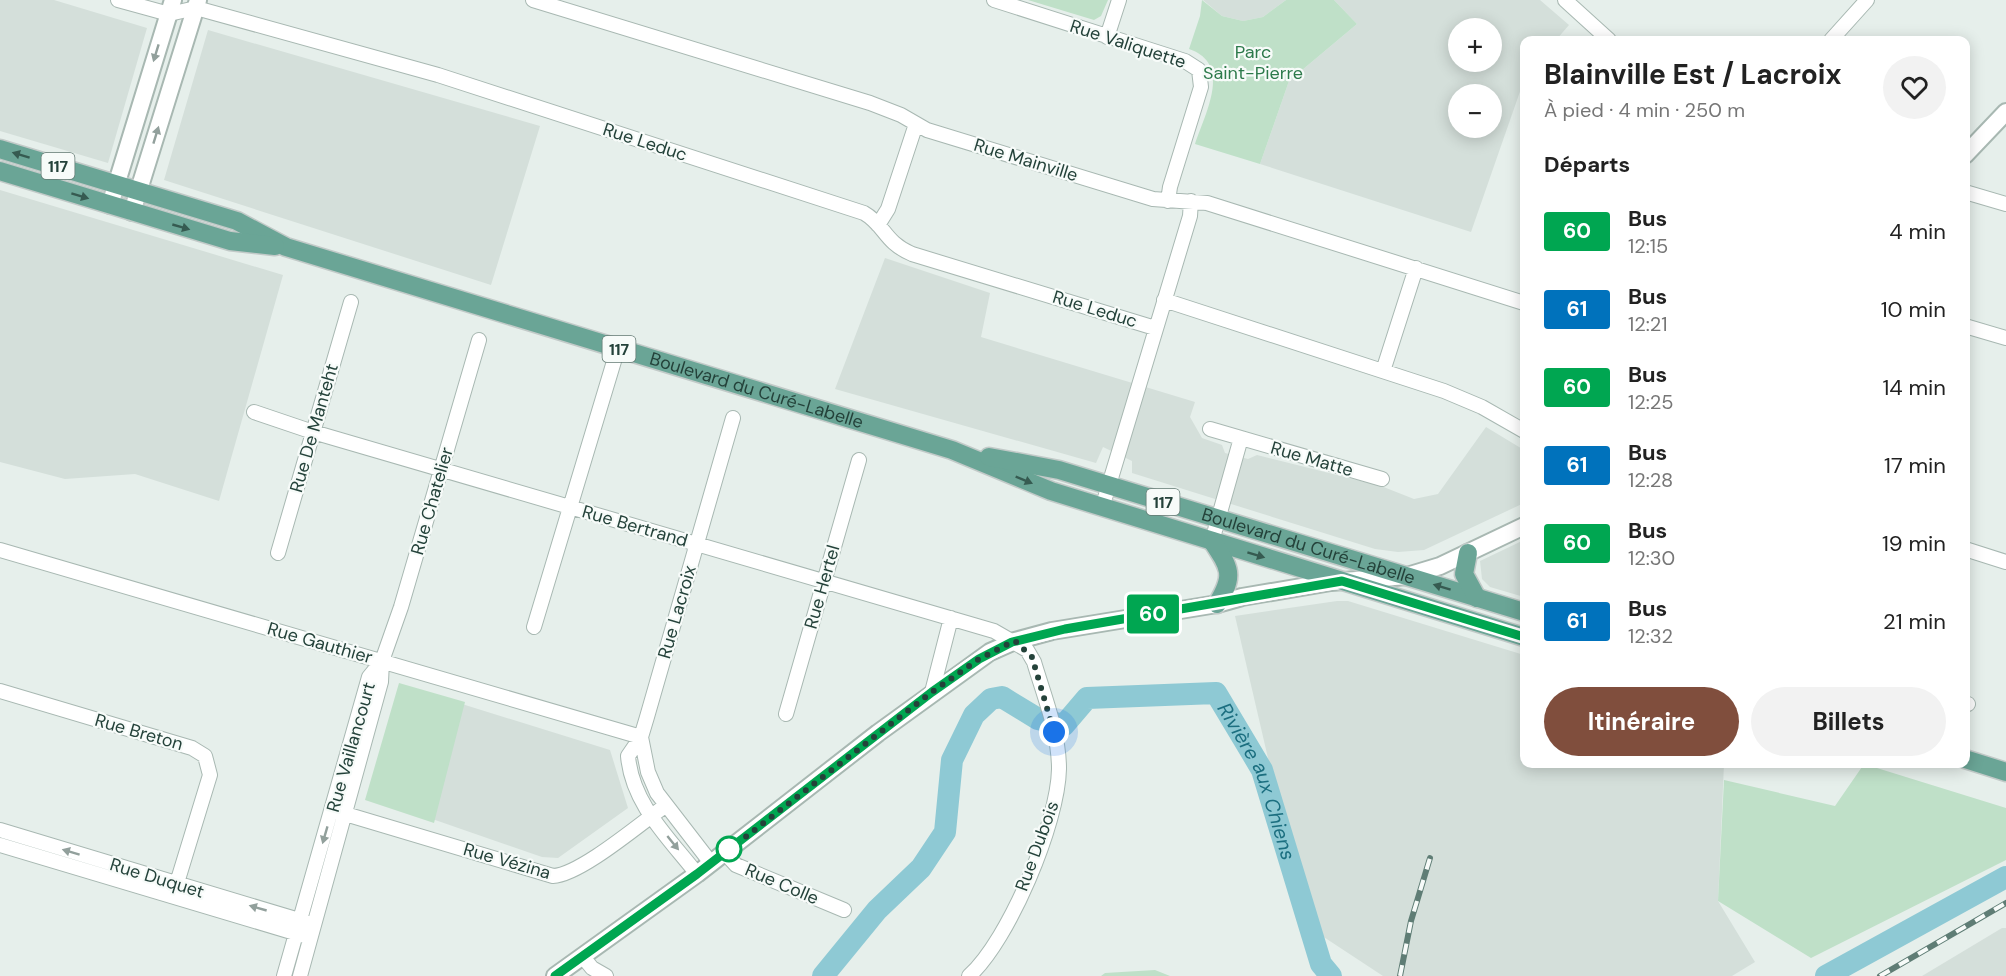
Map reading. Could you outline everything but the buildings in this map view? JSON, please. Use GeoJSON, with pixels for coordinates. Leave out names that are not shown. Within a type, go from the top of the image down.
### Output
{"type":"FeatureCollection","features":[{"type":"Feature","properties":{"kind":"main road","name":"Boulevard du Curé-Labelle"},"geometry":{"type":"LineString","coordinates":[[0,149],[237,221],[286,247]]}},
{"type":"Feature","properties":{"kind":"main road","name":"Boulevard du Curé-Labelle"},"geometry":{"type":"LineString","coordinates":[[0,171],[230,241],[286,247],[952,450],[1051,491],[1520,636]]}},
{"type":"Feature","properties":{"kind":"main road","name":"Boulevard du Curé-Labelle"},"geometry":{"type":"LineString","coordinates":[[952,450],[1059,470],[1520,611]]}},
{"type":"Feature","properties":{"kind":"main road"},"geometry":{"type":"LineString","coordinates":[[1212,541],[1230,573],[1227,586],[1217,604]]}},
{"type":"Feature","properties":{"kind":"main road"},"geometry":{"type":"LineString","coordinates":[[1468,553],[1464,574],[1477,598]]}},
{"type":"Feature","properties":{"kind":"main road"},"geometry":{"type":"LineString","coordinates":[[1970,761],[2006,772]]}},
{"type":"Feature","properties":{"kind":"street","name":"Rue Leduc"},"geometry":{"type":"LineString","coordinates":[[118,0],[171,7],[197,4],[438,75],[864,213],[878,225],[893,245],[912,254],[1155,328]]}},
{"type":"Feature","properties":{"kind":"street","name":"Rue Mainville"},"geometry":{"type":"LineString","coordinates":[[533,0],[870,103],[901,115],[916,124],[1140,195],[1168,201],[1207,202],[1520,302]]}},
{"type":"Feature","properties":{"kind":"street","name":"Rue Valiquette"},"geometry":{"type":"LineString","coordinates":[[994,0],[1185,61],[1196,67],[1201,74],[1201,87],[1170,183],[1168,201]]}},
{"type":"Feature","properties":{"kind":"street"},"geometry":{"type":"LineString","coordinates":[[1107,37],[1119,0]]}},
{"type":"Feature","properties":{"kind":"street"},"geometry":{"type":"LineString","coordinates":[[1565,0],[1605,36]]}},
{"type":"Feature","properties":{"kind":"street"},"geometry":{"type":"LineString","coordinates":[[1835,36],[1867,0]]}},
{"type":"Feature","properties":{"kind":"street"},"geometry":{"type":"LineString","coordinates":[[132,212],[197,4]]}},
{"type":"Feature","properties":{"kind":"street"},"geometry":{"type":"LineString","coordinates":[[110,205],[171,7]]}},
{"type":"Feature","properties":{"kind":"street"},"geometry":{"type":"LineString","coordinates":[[1970,150],[2006,112]]}},
{"type":"Feature","properties":{"kind":"street"},"geometry":{"type":"LineString","coordinates":[[878,225],[888,209],[916,124]]}},
{"type":"Feature","properties":{"kind":"street"},"geometry":{"type":"LineString","coordinates":[[1970,193],[2006,204]]}},
{"type":"Feature","properties":{"kind":"street"},"geometry":{"type":"LineString","coordinates":[[1102,507],[1190,216],[1191,201]]}},
{"type":"Feature","properties":{"kind":"street"},"geometry":{"type":"LineString","coordinates":[[1383,371],[1416,268]]}},
{"type":"Feature","properties":{"kind":"street","name":"Rue Leduc"},"geometry":{"type":"LineString","coordinates":[[1164,300],[1464,398],[1520,429]]}},
{"type":"Feature","properties":{"kind":"street","name":"Rue De Manteht"},"geometry":{"type":"LineString","coordinates":[[278,553],[351,302]]}},
{"type":"Feature","properties":{"kind":"street"},"geometry":{"type":"LineString","coordinates":[[1970,327],[2006,338]]}},
{"type":"Feature","properties":{"kind":"street","name":"Rue Chatelier"},"geometry":{"type":"LineString","coordinates":[[382,661],[442,470],[479,340]]}},
{"type":"Feature","properties":{"kind":"street"},"geometry":{"type":"LineString","coordinates":[[534,627],[618,348]]}},
{"type":"Feature","properties":{"kind":"street","name":"Rue Bertrand"},"geometry":{"type":"LineString","coordinates":[[254,412],[313,432],[951,618],[994,631],[1015,641]]}},
{"type":"Feature","properties":{"kind":"street","name":"Rue Lacroix"},"geometry":{"type":"LineString","coordinates":[[697,874],[651,816],[638,793],[628,756],[640,737],[733,418]]}},
{"type":"Feature","properties":{"kind":"street","name":"Rue Matte"},"geometry":{"type":"LineString","coordinates":[[1210,429],[1382,479]]}},
{"type":"Feature","properties":{"kind":"street"},"geometry":{"type":"LineString","coordinates":[[1212,541],[1241,438]]}},
{"type":"Feature","properties":{"kind":"street","name":"Rue Hertel"},"geometry":{"type":"LineString","coordinates":[[786,714],[859,460]]}},
{"type":"Feature","properties":{"kind":"street"},"geometry":{"type":"LineString","coordinates":[[555,976],[697,874],[932,692],[990,652],[1015,641],[1065,629],[1342,581],[1407,576],[1431,569],[1520,528]]}},
{"type":"Feature","properties":{"kind":"street","name":"Rue Gauthier"},"geometry":{"type":"LineString","coordinates":[[0,550],[640,737]]}},
{"type":"Feature","properties":{"kind":"street"},"geometry":{"type":"LineString","coordinates":[[1970,551],[2006,562]]}},
{"type":"Feature","properties":{"kind":"street"},"geometry":{"type":"LineString","coordinates":[[1342,581],[1349,558]]}},
{"type":"Feature","properties":{"kind":"street"},"geometry":{"type":"LineString","coordinates":[[1400,599],[1407,576]]}},
{"type":"Feature","properties":{"kind":"street"},"geometry":{"type":"LineString","coordinates":[[932,692],[951,618]]}},
{"type":"Feature","properties":{"kind":"street","name":"Rue Dubois"},"geometry":{"type":"LineString","coordinates":[[969,976],[985,960],[1002,933],[1046,829],[1058,778],[1054,732],[1032,657],[1015,641]]}},
{"type":"Feature","properties":{"kind":"street","name":"Rue Vaillancourt"},"geometry":{"type":"LineString","coordinates":[[300,976],[306,929],[339,811],[369,677],[382,661]]}},
{"type":"Feature","properties":{"kind":"street","name":"Rue Breton"},"geometry":{"type":"LineString","coordinates":[[0,691],[192,748],[206,756],[210,775],[175,890]]}},
{"type":"Feature","properties":{"kind":"street","name":"Rue Lacroix"},"geometry":{"type":"LineString","coordinates":[[640,737],[648,772],[665,806],[711,863]]}},
{"type":"Feature","properties":{"kind":"street","name":"Rue Vézina"},"geometry":{"type":"LineString","coordinates":[[339,811],[553,876],[567,873],[582,865],[665,806]]}},
{"type":"Feature","properties":{"kind":"street","name":"Rue Duquet"},"geometry":{"type":"LineString","coordinates":[[0,830],[175,890]]}},
{"type":"Feature","properties":{"kind":"street","name":"Rue Duquet"},"geometry":{"type":"LineString","coordinates":[[0,845],[175,890],[306,929]]}},
{"type":"Feature","properties":{"kind":"street","name":"Rue Colle"},"geometry":{"type":"LineString","coordinates":[[725,853],[736,865],[844,910]]}},
{"type":"Feature","properties":{"kind":"street","name":"Rue Vaillancourt"},"geometry":{"type":"LineString","coordinates":[[284,976],[306,929]]}},
{"type":"Feature","properties":{"kind":"street"},"geometry":{"type":"LineString","coordinates":[[583,957],[592,968],[606,976]]}},
{"type":"Feature","properties":{"kind":"shaded area"},"geometry":{"type":"Polygon","coordinates":[[[0,0],[54,0],[147,28],[108,163],[0,131],[0,0]]]}},
{"type":"Feature","properties":{"kind":"shaded area"},"geometry":{"type":"Polygon","coordinates":[[[1203,0],[1286,0],[1263,17],[1243,21],[1222,16],[1203,0]]]}},
{"type":"Feature","properties":{"kind":"shaded area"},"geometry":{"type":"Polygon","coordinates":[[[1334,0],[1540,0],[1569,25],[1559,36],[1520,36],[1520,91],[1471,232],[1260,164],[1289,81],[1357,24],[1334,0]]]}},
{"type":"Feature","properties":{"kind":"shaded area"},"geometry":{"type":"Polygon","coordinates":[[[208,30],[540,126],[491,285],[164,180],[208,30]]]}},
{"type":"Feature","properties":{"kind":"shaded area"},"geometry":{"type":"Polygon","coordinates":[[[0,190],[283,275],[219,501],[135,474],[65,479],[0,462],[0,190]]]}},
{"type":"Feature","properties":{"kind":"shaded area"},"geometry":{"type":"Polygon","coordinates":[[[885,258],[990,293],[981,337],[1195,402],[1190,417],[1202,438],[1222,445],[1225,453],[1248,459],[1257,455],[1381,486],[1414,499],[1438,494],[1486,427],[1520,448],[1520,505],[1424,550],[1398,552],[1375,549],[1132,473],[1132,461],[1103,447],[1096,463],[835,389],[885,258]]]}},
{"type":"Feature","properties":{"kind":"shaded area"},"geometry":{"type":"Polygon","coordinates":[[[1520,542],[1520,596],[1490,587],[1482,579],[1480,561],[1520,542]]]}},
{"type":"Feature","properties":{"kind":"shaded area"},"geometry":{"type":"Polygon","coordinates":[[[1348,601],[1520,654],[1520,768],[1724,768],[1718,901],[1755,962],[1732,976],[1383,976],[1307,926],[1235,616],[1348,601]]]}},
{"type":"Feature","properties":{"kind":"shaded area"},"geometry":{"type":"Polygon","coordinates":[[[401,685],[610,750],[628,808],[558,858],[542,857],[369,797],[401,685]]]}},
{"type":"Feature","properties":{"kind":"shaded area"},"geometry":{"type":"Polygon","coordinates":[[[2002,928],[2006,928],[2006,976],[1922,976],[2002,928]]]}},
{"type":"Feature","properties":{"kind":"green space"},"geometry":{"type":"Polygon","coordinates":[[[1028,0],[1108,0],[1101,16],[1094,20],[1028,0]]]}},
{"type":"Feature","properties":{"kind":"green space","name":"Parc Saint-Pierre"},"geometry":{"type":"Polygon","coordinates":[[[1202,0],[1222,16],[1243,21],[1263,17],[1286,0],[1334,0],[1357,24],[1289,81],[1260,164],[1195,144],[1209,104],[1213,77],[1210,66],[1202,56],[1189,49],[1200,16],[1202,0]]]}},
{"type":"Feature","properties":{"kind":"green space"},"geometry":{"type":"Polygon","coordinates":[[[399,683],[465,702],[434,823],[365,800],[399,683]]]}},
{"type":"Feature","properties":{"kind":"green space"},"geometry":{"type":"Polygon","coordinates":[[[1861,768],[1877,768],[2006,808],[2006,860],[1811,958],[1718,901],[1724,780],[1835,806],[1861,768]]]}},
{"type":"Feature","properties":{"kind":"green space"},"geometry":{"type":"Polygon","coordinates":[[[1155,970],[1170,976],[1101,976],[1105,973],[1155,970]]]}},
{"type":"Feature","properties":{"kind":"waterway","name":"Rivière aux Chiens"},"geometry":{"type":"LineString","coordinates":[[823,976],[877,910],[921,868],[945,832],[952,760],[974,715],[991,699],[1002,697],[1038,719],[1064,725],[1087,698],[1216,693],[1262,770],[1321,964],[1331,976]]}},
{"type":"Feature","properties":{"kind":"waterway","name":"Rivière aux Chiens"},"geometry":{"type":"LineString","coordinates":[[1826,976],[2006,877]]}},
{"type":"Feature","properties":{"kind":"railway"},"geometry":{"type":"LineString","coordinates":[[1400,976],[1411,921],[1430,858]]}},
{"type":"Feature","properties":{"kind":"railway"},"geometry":{"type":"LineString","coordinates":[[1880,976],[2006,903]]}},
{"type":"Feature","properties":{"kind":"bus line","name":"60"},"geometry":{"type":"LineString","coordinates":[[555,976],[697,874],[970,664],[1012,642],[1065,629],[1342,581],[1520,636]]}},
{"type":"Feature","properties":{"kind":"route"},"geometry":{"type":"LineString","coordinates":[[729,849],[725,853],[970,664],[1012,642],[1015,641],[1027,650],[1032,657],[1054,732]]}}]}
